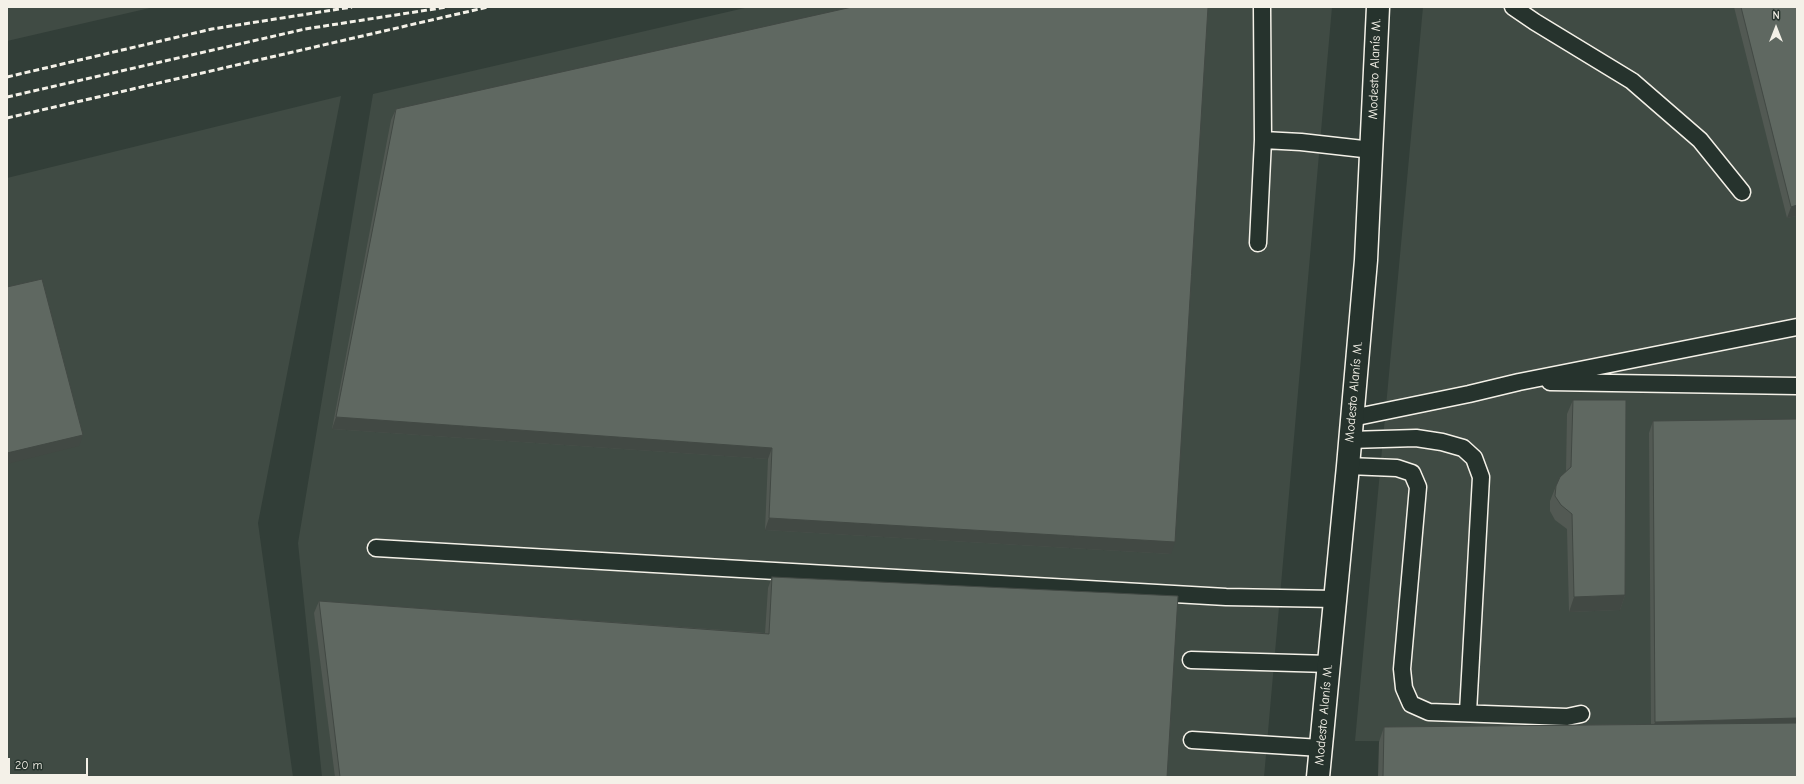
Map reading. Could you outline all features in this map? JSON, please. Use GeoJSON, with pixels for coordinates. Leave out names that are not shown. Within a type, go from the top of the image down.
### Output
{"type":"FeatureCollection","features":[{"type":"Feature","properties":{"kind":"street","name":"Modesto Alanís M."},"geometry":{"type":"LineString","coordinates":[[1318,777],[1366,260],[1378,7]]}},
{"type":"Feature","properties":{"kind":"lane"},"geometry":{"type":"LineString","coordinates":[[1258,243],[1263,140],[1262,7]]}},
{"type":"Feature","properties":{"kind":"lane"},"geometry":{"type":"LineString","coordinates":[[1513,7],[1632,81],[1700,140],[1742,192]]}},
{"type":"Feature","properties":{"kind":"lane"},"geometry":{"type":"LineString","coordinates":[[1263,140],[1301,142],[1372,150]]}},
{"type":"Feature","properties":{"kind":"lane"},"geometry":{"type":"LineString","coordinates":[[1352,418],[1519,382],[1797,327]]}},
{"type":"Feature","properties":{"kind":"lane"},"geometry":{"type":"LineString","coordinates":[[1519,382],[1797,386]]}},
{"type":"Feature","properties":{"kind":"lane"},"geometry":{"type":"LineString","coordinates":[[1350,440],[1416,438],[1442,442],[1463,448],[1474,458],[1481,477],[1468,712]]}},
{"type":"Feature","properties":{"kind":"lane"},"geometry":{"type":"LineString","coordinates":[[1348,466],[1397,468],[1412,473],[1418,487],[1402,669],[1404,688],[1411,704],[1429,712],[1468,712],[1567,717],[1581,714]]}},
{"type":"Feature","properties":{"kind":"lane"},"geometry":{"type":"LineString","coordinates":[[376,548],[1226,597],[1335,600]]}},
{"type":"Feature","properties":{"kind":"lane"},"geometry":{"type":"LineString","coordinates":[[1192,660],[1329,664]]}},
{"type":"Feature","properties":{"kind":"lane"},"geometry":{"type":"LineString","coordinates":[[1192,740],[1321,748]]}},
{"type":"Feature","properties":{"kind":"shaded area"},"geometry":{"type":"Polygon","coordinates":[[[7,7],[154,7],[7,41],[7,7]]]}},
{"type":"Feature","properties":{"kind":"shaded area"},"geometry":{"type":"Polygon","coordinates":[[[749,7],[1332,7],[1264,777],[322,777],[298,543],[373,94],[749,7]]]}},
{"type":"Feature","properties":{"kind":"shaded area"},"geometry":{"type":"Polygon","coordinates":[[[1423,7],[1797,7],[1797,744],[1355,741],[1423,7]]]}},
{"type":"Feature","properties":{"kind":"shaded area"},"geometry":{"type":"Polygon","coordinates":[[[341,96],[258,523],[293,777],[7,777],[7,178],[341,96]]]}},
{"type":"Feature","properties":{"kind":"building"},"geometry":{"type":"Polygon","coordinates":[[[852,7],[1208,7],[1175,542],[769,518],[772,448],[336,417],[396,109],[852,7]]]}},
{"type":"Feature","properties":{"kind":"building"},"geometry":{"type":"Polygon","coordinates":[[[1741,7],[1797,7],[1797,205],[1791,207],[1741,7]]]}},
{"type":"Feature","properties":{"kind":"building"},"geometry":{"type":"Polygon","coordinates":[[[42,279],[83,435],[7,453],[7,287],[42,279]]]}},
{"type":"Feature","properties":{"kind":"building"},"geometry":{"type":"Polygon","coordinates":[[[1573,400],[1626,400],[1625,595],[1574,597],[1572,514],[1561,505],[1555,496],[1556,486],[1560,477],[1571,467],[1573,400]]]}},
{"type":"Feature","properties":{"kind":"building"},"geometry":{"type":"Polygon","coordinates":[[[1797,419],[1797,718],[1655,722],[1653,421],[1797,419]]]}},
{"type":"Feature","properties":{"kind":"building"},"geometry":{"type":"Polygon","coordinates":[[[772,577],[1178,596],[1167,777],[340,777],[319,601],[769,634],[772,577]]]}},
{"type":"Feature","properties":{"kind":"building"},"geometry":{"type":"Polygon","coordinates":[[[1797,723],[1797,777],[1383,777],[1384,727],[1797,723]]]}},
{"type":"Feature","properties":{"kind":"railway"},"geometry":{"type":"LineString","coordinates":[[7,77],[212,29],[352,7]]}},
{"type":"Feature","properties":{"kind":"railway"},"geometry":{"type":"LineString","coordinates":[[7,97],[305,29],[447,7]]}},
{"type":"Feature","properties":{"kind":"railway"},"geometry":{"type":"LineString","coordinates":[[7,118],[488,7]]}}]}
